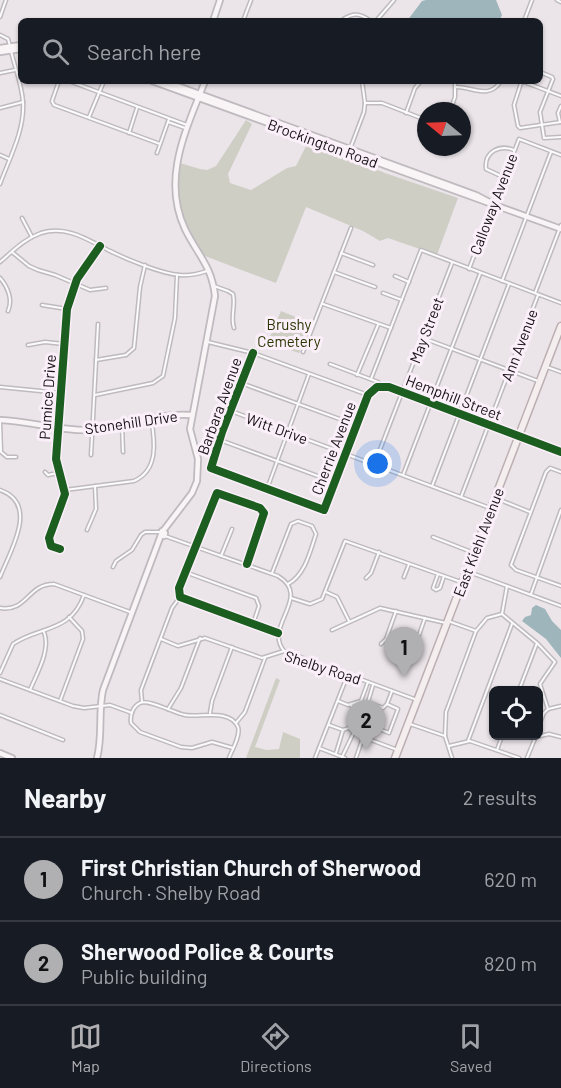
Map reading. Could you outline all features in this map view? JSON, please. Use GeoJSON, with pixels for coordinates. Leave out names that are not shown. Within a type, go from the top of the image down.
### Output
{"type":"FeatureCollection","features":[{"type":"Feature","properties":{"kind":"main road","name":"East Kiehl Avenue"},"geometry":{"type":"LineString","coordinates":[[395,758],[561,326]]}},
{"type":"Feature","properties":{"kind":"street"},"geometry":{"type":"LineString","coordinates":[[0,17],[6,0]]}},
{"type":"Feature","properties":{"kind":"street"},"geometry":{"type":"LineString","coordinates":[[214,18],[220,0]]}},
{"type":"Feature","properties":{"kind":"street"},"geometry":{"type":"LineString","coordinates":[[244,18],[252,0]]}},
{"type":"Feature","properties":{"kind":"street"},"geometry":{"type":"LineString","coordinates":[[378,18],[393,0]]}},
{"type":"Feature","properties":{"kind":"street"},"geometry":{"type":"LineString","coordinates":[[525,18],[532,0]]}},
{"type":"Feature","properties":{"kind":"street"},"geometry":{"type":"LineString","coordinates":[[556,0],[561,2]]}},
{"type":"Feature","properties":{"kind":"street"},"geometry":{"type":"LineString","coordinates":[[346,18],[359,14],[366,18]]}},
{"type":"Feature","properties":{"kind":"street"},"geometry":{"type":"LineString","coordinates":[[0,35],[8,39],[18,79]]}},
{"type":"Feature","properties":{"kind":"street"},"geometry":{"type":"LineString","coordinates":[[0,50],[18,47]]}},
{"type":"Feature","properties":{"kind":"street"},"geometry":{"type":"LineString","coordinates":[[0,73],[16,70]]}},
{"type":"Feature","properties":{"kind":"street"},"geometry":{"type":"LineString","coordinates":[[543,73],[552,77],[553,80],[540,112],[544,138],[561,137]]}},
{"type":"Feature","properties":{"kind":"street"},"geometry":{"type":"LineString","coordinates":[[0,184],[22,123],[23,102],[19,84]]}},
{"type":"Feature","properties":{"kind":"street"},"geometry":{"type":"LineString","coordinates":[[58,84],[53,104],[160,144]]}},
{"type":"Feature","properties":{"kind":"street"},"geometry":{"type":"LineString","coordinates":[[77,84],[188,127]]}},
{"type":"Feature","properties":{"kind":"street"},"geometry":{"type":"LineString","coordinates":[[89,118],[103,84]]}},
{"type":"Feature","properties":{"kind":"street","name":"Brockington Road"},"geometry":{"type":"LineString","coordinates":[[162,84],[560,227]]}},
{"type":"Feature","properties":{"kind":"street","name":"Brockington Road"},"geometry":{"type":"LineString","coordinates":[[171,84],[200,96]]}},
{"type":"Feature","properties":{"kind":"street"},"geometry":{"type":"LineString","coordinates":[[97,758],[101,739],[101,706],[106,682],[163,533],[192,493],[197,481],[199,468],[191,437],[191,415],[214,310],[214,286],[209,270],[184,227],[175,195],[176,165],[204,84]]}},
{"type":"Feature","properties":{"kind":"street"},"geometry":{"type":"LineString","coordinates":[[350,150],[364,112],[362,84]]}},
{"type":"Feature","properties":{"kind":"street"},"geometry":{"type":"LineString","coordinates":[[406,113],[418,84]]}},
{"type":"Feature","properties":{"kind":"street"},"geometry":{"type":"LineString","coordinates":[[453,102],[456,84]]}},
{"type":"Feature","properties":{"kind":"street"},"geometry":{"type":"LineString","coordinates":[[456,87],[484,92],[498,84]]}},
{"type":"Feature","properties":{"kind":"street"},"geometry":{"type":"LineString","coordinates":[[520,84],[514,105],[520,128],[560,122],[558,113],[561,106]]}},
{"type":"Feature","properties":{"kind":"street"},"geometry":{"type":"LineString","coordinates":[[529,84],[561,96]]}},
{"type":"Feature","properties":{"kind":"street"},"geometry":{"type":"LineString","coordinates":[[0,108],[23,102]]}},
{"type":"Feature","properties":{"kind":"street"},"geometry":{"type":"LineString","coordinates":[[365,103],[376,102],[417,117]]}},
{"type":"Feature","properties":{"kind":"street"},"geometry":{"type":"LineString","coordinates":[[129,133],[137,108]]}},
{"type":"Feature","properties":{"kind":"street"},"geometry":{"type":"LineString","coordinates":[[157,153],[169,120]]}},
{"type":"Feature","properties":{"kind":"street","name":"Calloway Avenue"},"geometry":{"type":"LineString","coordinates":[[468,269],[519,139],[551,151]]}},
{"type":"Feature","properties":{"kind":"street"},"geometry":{"type":"LineString","coordinates":[[504,177],[487,171],[485,165],[490,153],[496,149],[505,147],[514,150]]}},
{"type":"Feature","properties":{"kind":"street"},"geometry":{"type":"LineString","coordinates":[[502,281],[551,151],[561,154]]}},
{"type":"Feature","properties":{"kind":"street"},"geometry":{"type":"LineString","coordinates":[[0,156],[9,159]]}},
{"type":"Feature","properties":{"kind":"street"},"geometry":{"type":"LineString","coordinates":[[22,218],[32,237]]}},
{"type":"Feature","properties":{"kind":"street","name":"Ann Avenue"},"geometry":{"type":"LineString","coordinates":[[461,497],[560,227]]}},
{"type":"Feature","properties":{"kind":"street"},"geometry":{"type":"LineString","coordinates":[[303,352],[351,228]]}},
{"type":"Feature","properties":{"kind":"street"},"geometry":{"type":"LineString","coordinates":[[0,262],[22,242],[50,231],[79,234],[100,246],[145,265],[177,275],[192,275],[209,270]]}},
{"type":"Feature","properties":{"kind":"street","name":"Pumice Drive"},"geometry":{"type":"LineString","coordinates":[[65,490],[58,473],[56,459],[67,309],[75,284],[100,246]]}},
{"type":"Feature","properties":{"kind":"street"},"geometry":{"type":"LineString","coordinates":[[371,379],[421,250],[561,303]]}},
{"type":"Feature","properties":{"kind":"street"},"geometry":{"type":"LineString","coordinates":[[12,252],[29,266],[90,290],[106,288]]}},
{"type":"Feature","properties":{"kind":"street"},"geometry":{"type":"LineString","coordinates":[[341,253],[373,265]]}},
{"type":"Feature","properties":{"kind":"street","name":"May Street"},"geometry":{"type":"LineString","coordinates":[[374,465],[452,262]]}},
{"type":"Feature","properties":{"kind":"street"},"geometry":{"type":"LineString","coordinates":[[96,360],[123,356],[134,348],[140,287],[145,265]]}},
{"type":"Feature","properties":{"kind":"street"},"geometry":{"type":"LineString","coordinates":[[334,272],[375,287]]}},
{"type":"Feature","properties":{"kind":"street","name":"Calloway Avenue"},"geometry":{"type":"LineString","coordinates":[[403,475],[481,273]]}},
{"type":"Feature","properties":{"kind":"street"},"geometry":{"type":"LineString","coordinates":[[95,395],[153,383],[163,376],[175,318],[177,275]]}},
{"type":"Feature","properties":{"kind":"street"},"geometry":{"type":"LineString","coordinates":[[396,276],[409,282]]}},
{"type":"Feature","properties":{"kind":"street"},"geometry":{"type":"LineString","coordinates":[[0,278],[9,293],[8,311]]}},
{"type":"Feature","properties":{"kind":"street"},"geometry":{"type":"LineString","coordinates":[[432,486],[510,284]]}},
{"type":"Feature","properties":{"kind":"street"},"geometry":{"type":"LineString","coordinates":[[214,286],[233,294],[235,301],[232,322],[234,328]]}},
{"type":"Feature","properties":{"kind":"street"},"geometry":{"type":"LineString","coordinates":[[383,293],[402,300]]}},
{"type":"Feature","properties":{"kind":"street"},"geometry":{"type":"LineString","coordinates":[[322,303],[391,328]]}},
{"type":"Feature","properties":{"kind":"street"},"geometry":{"type":"LineString","coordinates":[[42,305],[67,309]]}},
{"type":"Feature","properties":{"kind":"street"},"geometry":{"type":"LineString","coordinates":[[91,455],[98,324]]}},
{"type":"Feature","properties":{"kind":"street"},"geometry":{"type":"LineString","coordinates":[[357,375],[379,324]]}},
{"type":"Feature","properties":{"kind":"street"},"geometry":{"type":"LineString","coordinates":[[423,338],[540,382]]}},
{"type":"Feature","properties":{"kind":"street"},"geometry":{"type":"LineString","coordinates":[[28,345],[45,342],[64,344]]}},
{"type":"Feature","properties":{"kind":"street"},"geometry":{"type":"LineString","coordinates":[[207,342],[253,353],[368,395],[380,386],[378,382],[330,364]]}},
{"type":"Feature","properties":{"kind":"street","name":"Barbara Avenue"},"geometry":{"type":"LineString","coordinates":[[253,353],[211,468],[267,489]]}},
{"type":"Feature","properties":{"kind":"street"},"geometry":{"type":"LineString","coordinates":[[545,367],[561,372]]}},
{"type":"Feature","properties":{"kind":"street"},"geometry":{"type":"LineString","coordinates":[[267,489],[309,374]]}},
{"type":"Feature","properties":{"kind":"street"},"geometry":{"type":"LineString","coordinates":[[241,383],[356,425]]}},
{"type":"Feature","properties":{"kind":"street","name":"Hemphill Street"},"geometry":{"type":"LineString","coordinates":[[380,386],[389,387],[519,436]]}},
{"type":"Feature","properties":{"kind":"street"},"geometry":{"type":"LineString","coordinates":[[0,387],[61,393]]}},
{"type":"Feature","properties":{"kind":"street","name":"Cherrie Avenue"},"geometry":{"type":"LineString","coordinates":[[267,489],[324,510],[368,395]]}},
{"type":"Feature","properties":{"kind":"street","name":"Witt Drive"},"geometry":{"type":"LineString","coordinates":[[231,411],[491,508]]}},
{"type":"Feature","properties":{"kind":"street","name":"Stonehill Drive"},"geometry":{"type":"LineString","coordinates":[[0,421],[93,430],[170,414],[191,415]]}},
{"type":"Feature","properties":{"kind":"street"},"geometry":{"type":"LineString","coordinates":[[60,549],[51,546],[49,538],[64,499],[65,490],[134,481],[147,473],[153,459],[151,418]]}},
{"type":"Feature","properties":{"kind":"street"},"geometry":{"type":"LineString","coordinates":[[0,421],[1,452],[7,457],[16,457]]}},
{"type":"Feature","properties":{"kind":"street"},"geometry":{"type":"LineString","coordinates":[[122,425],[123,452]]}},
{"type":"Feature","properties":{"kind":"street"},"geometry":{"type":"LineString","coordinates":[[519,436],[561,452]]}},
{"type":"Feature","properties":{"kind":"street"},"geometry":{"type":"LineString","coordinates":[[220,440],[334,482]]}},
{"type":"Feature","properties":{"kind":"street"},"geometry":{"type":"LineString","coordinates":[[561,472],[550,468],[547,470],[511,565],[514,569],[561,586]]}},
{"type":"Feature","properties":{"kind":"street"},"geometry":{"type":"LineString","coordinates":[[45,472],[48,475],[58,473]]}},
{"type":"Feature","properties":{"kind":"street"},"geometry":{"type":"LineString","coordinates":[[87,530],[96,510],[95,486]]}},
{"type":"Feature","properties":{"kind":"street"},"geometry":{"type":"LineString","coordinates":[[0,490],[18,503],[21,518],[0,577]]}},
{"type":"Feature","properties":{"kind":"street"},"geometry":{"type":"LineString","coordinates":[[142,702],[141,690],[174,604],[180,597],[179,590],[185,572],[216,493],[260,508],[265,514],[247,564]]}},
{"type":"Feature","properties":{"kind":"street"},"geometry":{"type":"LineString","coordinates":[[495,498],[530,512]]}},
{"type":"Feature","properties":{"kind":"street"},"geometry":{"type":"LineString","coordinates":[[531,594],[561,510]]}},
{"type":"Feature","properties":{"kind":"street"},"geometry":{"type":"LineString","coordinates":[[272,573],[291,524],[298,521],[312,526],[316,534],[305,563],[298,577],[288,584]]}},
{"type":"Feature","properties":{"kind":"street"},"geometry":{"type":"LineString","coordinates":[[221,556],[232,529]]}},
{"type":"Feature","properties":{"kind":"street"},"geometry":{"type":"LineString","coordinates":[[113,567],[116,561],[132,550],[141,534],[154,532],[163,533],[272,573],[288,584],[291,598],[277,640],[284,651]]}},
{"type":"Feature","properties":{"kind":"street"},"geometry":{"type":"LineString","coordinates":[[433,537],[474,553]]}},
{"type":"Feature","properties":{"kind":"street"},"geometry":{"type":"LineString","coordinates":[[291,598],[312,604],[321,600],[345,541],[462,583]]}},
{"type":"Feature","properties":{"kind":"street"},"geometry":{"type":"LineString","coordinates":[[366,578],[371,573],[379,552]]}},
{"type":"Feature","properties":{"kind":"street"},"geometry":{"type":"LineString","coordinates":[[404,578],[410,564]]}},
{"type":"Feature","properties":{"kind":"street"},"geometry":{"type":"LineString","coordinates":[[467,571],[561,606]]}},
{"type":"Feature","properties":{"kind":"street"},"geometry":{"type":"LineString","coordinates":[[185,572],[256,598],[259,606],[253,624]]}},
{"type":"Feature","properties":{"kind":"street"},"geometry":{"type":"LineString","coordinates":[[438,574],[434,588],[436,590],[440,588],[444,576]]}},
{"type":"Feature","properties":{"kind":"street"},"geometry":{"type":"LineString","coordinates":[[0,608],[10,609],[19,606],[41,585],[54,584],[132,613]]}},
{"type":"Feature","properties":{"kind":"street"},"geometry":{"type":"LineString","coordinates":[[502,614],[507,586]]}},
{"type":"Feature","properties":{"kind":"street"},"geometry":{"type":"LineString","coordinates":[[326,592],[337,597],[349,621]]}},
{"type":"Feature","properties":{"kind":"street"},"geometry":{"type":"LineString","coordinates":[[0,672],[13,644],[55,627],[78,607],[84,595]]}},
{"type":"Feature","properties":{"kind":"street"},"geometry":{"type":"LineString","coordinates":[[180,597],[278,633]]}},
{"type":"Feature","properties":{"kind":"street"},"geometry":{"type":"LineString","coordinates":[[332,630],[380,608],[447,622],[476,631]]}},
{"type":"Feature","properties":{"kind":"street"},"geometry":{"type":"LineString","coordinates":[[381,644],[386,639],[396,611]]}},
{"type":"Feature","properties":{"kind":"street"},"geometry":{"type":"LineString","coordinates":[[502,614],[537,643],[555,662],[561,663]]}},
{"type":"Feature","properties":{"kind":"street"},"geometry":{"type":"LineString","coordinates":[[452,758],[445,736],[446,712],[476,631],[487,618],[502,614]]}},
{"type":"Feature","properties":{"kind":"street"},"geometry":{"type":"LineString","coordinates":[[60,701],[83,639],[82,632],[69,616]]}},
{"type":"Feature","properties":{"kind":"street"},"geometry":{"type":"LineString","coordinates":[[418,645],[425,618]]}},
{"type":"Feature","properties":{"kind":"street"},"geometry":{"type":"LineString","coordinates":[[468,741],[512,624]]}},
{"type":"Feature","properties":{"kind":"street"},"geometry":{"type":"LineString","coordinates":[[30,690],[46,649],[44,632]]}},
{"type":"Feature","properties":{"kind":"street"},"geometry":{"type":"LineString","coordinates":[[168,710],[181,688],[200,638]]}},
{"type":"Feature","properties":{"kind":"street","name":"Shelby Road"},"geometry":{"type":"LineString","coordinates":[[161,639],[178,646],[205,638],[265,658],[284,651],[417,700]]}},
{"type":"Feature","properties":{"kind":"street"},"geometry":{"type":"LineString","coordinates":[[521,686],[537,643]]}},
{"type":"Feature","properties":{"kind":"street"},"geometry":{"type":"LineString","coordinates":[[210,714],[212,700],[232,648]]}},
{"type":"Feature","properties":{"kind":"street"},"geometry":{"type":"LineString","coordinates":[[236,723],[245,712],[265,658]]}},
{"type":"Feature","properties":{"kind":"street"},"geometry":{"type":"LineString","coordinates":[[548,709],[540,684],[555,662]]}},
{"type":"Feature","properties":{"kind":"street"},"geometry":{"type":"LineString","coordinates":[[315,758],[348,674]]}},
{"type":"Feature","properties":{"kind":"street"},"geometry":{"type":"LineString","coordinates":[[0,679],[78,707],[114,706],[132,712]]}},
{"type":"Feature","properties":{"kind":"street"},"geometry":{"type":"LineString","coordinates":[[337,701],[348,705],[361,701],[368,682]]}},
{"type":"Feature","properties":{"kind":"street"},"geometry":{"type":"LineString","coordinates":[[374,684],[368,702],[383,708],[392,691]]}},
{"type":"Feature","properties":{"kind":"street"},"geometry":{"type":"LineString","coordinates":[[142,702],[190,716],[210,714],[225,717],[236,723],[238,732],[229,758]]}},
{"type":"Feature","properties":{"kind":"street"},"geometry":{"type":"LineString","coordinates":[[142,702],[132,712],[130,720],[135,729],[181,747],[192,748],[212,741],[233,748]]}},
{"type":"Feature","properties":{"kind":"street"},"geometry":{"type":"LineString","coordinates":[[367,724],[389,733],[398,709],[387,704]]}},
{"type":"Feature","properties":{"kind":"street"},"geometry":{"type":"LineString","coordinates":[[349,728],[355,712],[351,705]]}},
{"type":"Feature","properties":{"kind":"street"},"geometry":{"type":"LineString","coordinates":[[543,716],[548,709],[561,706]]}},
{"type":"Feature","properties":{"kind":"street"},"geometry":{"type":"LineString","coordinates":[[0,715],[63,740]]}},
{"type":"Feature","properties":{"kind":"street"},"geometry":{"type":"LineString","coordinates":[[408,723],[445,736]]}},
{"type":"Feature","properties":{"kind":"street"},"geometry":{"type":"LineString","coordinates":[[328,724],[343,730],[349,728]]}},
{"type":"Feature","properties":{"kind":"street"},"geometry":{"type":"LineString","coordinates":[[319,748],[343,758],[354,732],[349,728]]}},
{"type":"Feature","properties":{"kind":"street"},"geometry":{"type":"LineString","coordinates":[[335,754],[343,730]]}},
{"type":"Feature","properties":{"kind":"street"},"geometry":{"type":"LineString","coordinates":[[543,735],[561,737]]}},
{"type":"Feature","properties":{"kind":"street"},"geometry":{"type":"LineString","coordinates":[[356,758],[363,737],[398,750]]}},
{"type":"Feature","properties":{"kind":"street"},"geometry":{"type":"LineString","coordinates":[[497,750],[500,740]]}},
{"type":"Feature","properties":{"kind":"street"},"geometry":{"type":"LineString","coordinates":[[527,758],[534,740]]}},
{"type":"Feature","properties":{"kind":"street"},"geometry":{"type":"LineString","coordinates":[[448,746],[468,741],[519,758]]}},
{"type":"Feature","properties":{"kind":"street"},"geometry":{"type":"LineString","coordinates":[[0,753],[12,758]]}},
{"type":"Feature","properties":{"kind":"green space"},"geometry":{"type":"Polygon","coordinates":[[[246,120],[252,124],[228,174],[230,183],[251,190],[287,168],[296,166],[306,146],[316,145],[385,173],[458,198],[437,255],[388,238],[380,241],[363,231],[306,207],[276,283],[205,256],[189,232],[180,210],[177,197],[178,169],[180,163],[207,170],[216,166],[246,120]]]}},
{"type":"Feature","properties":{"kind":"green space","name":"Brushy Cemetery"},"geometry":{"type":"Polygon","coordinates":[[[281,311],[310,323],[299,353],[268,342],[281,311]]]}},
{"type":"Feature","properties":{"kind":"green space"},"geometry":{"type":"Polygon","coordinates":[[[276,678],[280,680],[255,747],[267,750],[279,749],[283,732],[300,739],[300,758],[246,758],[276,678]]]}},
{"type":"Feature","properties":{"kind":"water"},"geometry":{"type":"Polygon","coordinates":[[[496,0],[502,15],[500,18],[409,18],[422,1],[496,0]]]}},
{"type":"Feature","properties":{"kind":"water"},"geometry":{"type":"Polygon","coordinates":[[[536,605],[545,609],[561,630],[561,658],[546,639],[522,621],[531,615],[532,608],[536,605]]]}},
{"type":"Feature","properties":{"kind":"cycle path"},"geometry":{"type":"LineString","coordinates":[[60,549],[51,546],[49,538],[65,494],[56,459],[67,309],[77,279],[100,246]]}},
{"type":"Feature","properties":{"kind":"cycle path"},"geometry":{"type":"LineString","coordinates":[[253,353],[222,432],[211,468],[324,510],[368,395],[377,387],[389,387],[561,452]]}},
{"type":"Feature","properties":{"kind":"cycle path"},"geometry":{"type":"LineString","coordinates":[[247,564],[264,513],[260,508],[217,493],[179,588],[180,597],[278,633]]}},
{"type":"Feature","properties":{"kind":"place","name":"First Christian Church of Sherwood"},"geometry":{"type":"Point","coordinates":[404,677]}},
{"type":"Feature","properties":{"kind":"place","name":"Sherwood Police & Courts"},"geometry":{"type":"Point","coordinates":[366,750]}}]}
